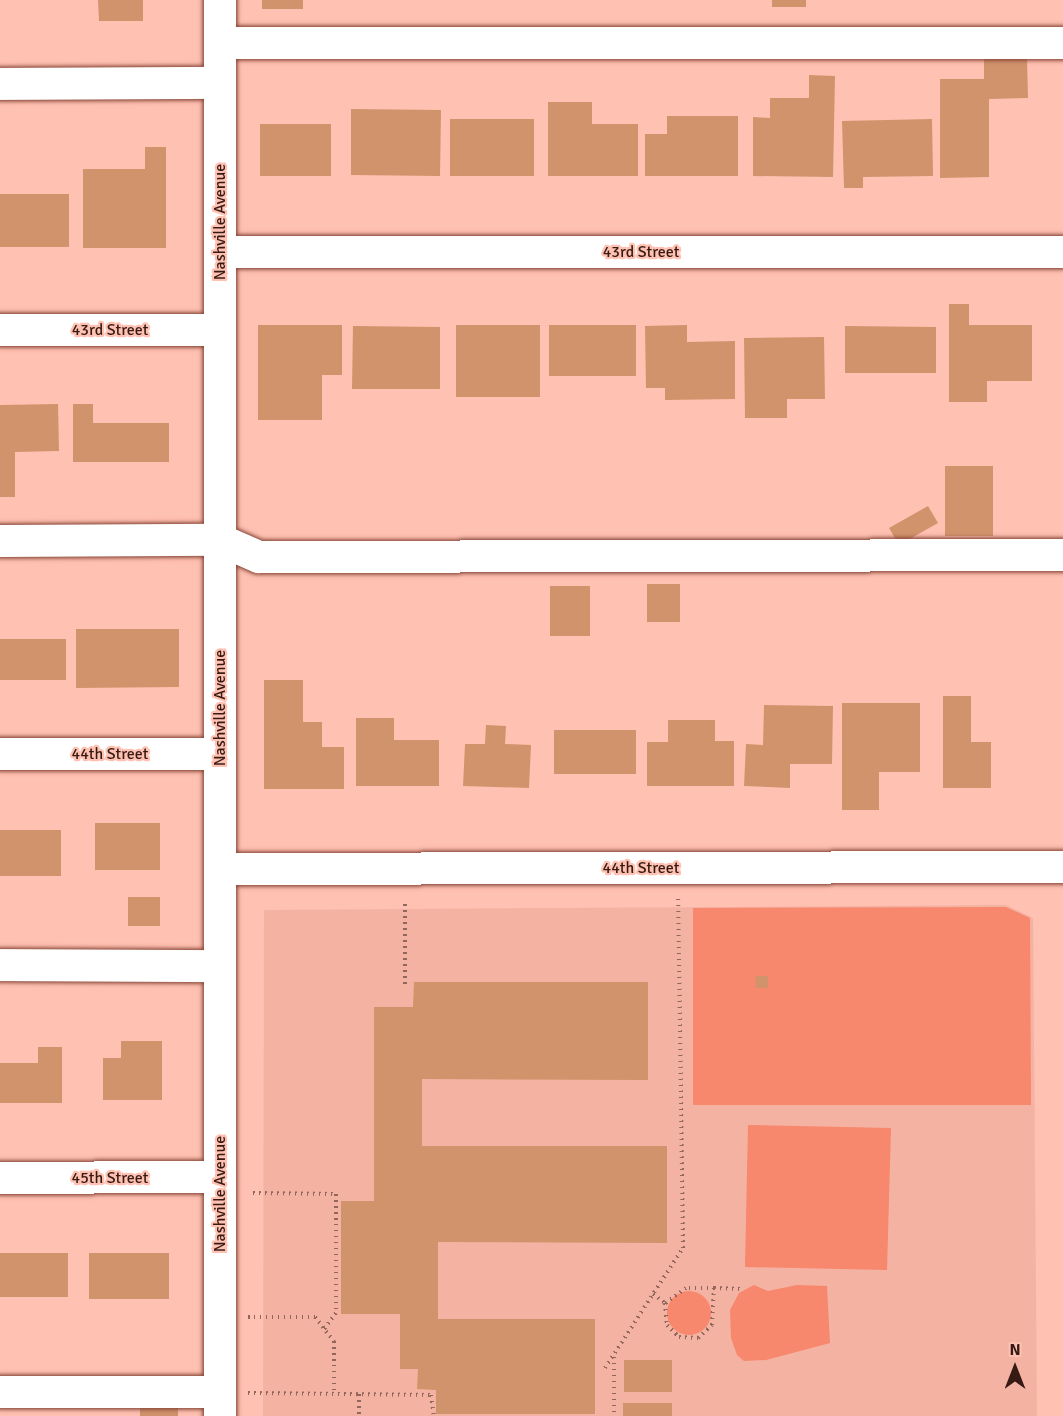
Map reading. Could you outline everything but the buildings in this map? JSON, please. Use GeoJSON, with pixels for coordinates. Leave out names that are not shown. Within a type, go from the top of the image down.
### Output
{"type":"FeatureCollection","features":[{"type":"Feature","properties":{"kind":"street","name":"Nashville Avenue"},"geometry":{"type":"LineString","coordinates":[[220,0],[220,1404]]}},
{"type":"Feature","properties":{"kind":"street"},"geometry":{"type":"LineString","coordinates":[[220,43],[1063,43]]}},
{"type":"Feature","properties":{"kind":"street"},"geometry":{"type":"LineString","coordinates":[[0,84],[220,83]]}},
{"type":"Feature","properties":{"kind":"street","name":"43rd Street"},"geometry":{"type":"LineString","coordinates":[[220,252],[1063,252]]}},
{"type":"Feature","properties":{"kind":"street","name":"43rd Street"},"geometry":{"type":"LineString","coordinates":[[0,330],[220,330]]}},
{"type":"Feature","properties":{"kind":"street"},"geometry":{"type":"LineString","coordinates":[[0,541],[220,540],[259,557],[1063,555]]}},
{"type":"Feature","properties":{"kind":"street","name":"44th Street"},"geometry":{"type":"LineString","coordinates":[[0,754],[220,754]]}},
{"type":"Feature","properties":{"kind":"street","name":"44th Street"},"geometry":{"type":"LineString","coordinates":[[220,869],[1063,867]]}},
{"type":"Feature","properties":{"kind":"street"},"geometry":{"type":"LineString","coordinates":[[0,965],[220,966]]}},
{"type":"Feature","properties":{"kind":"street","name":"45th Street"},"geometry":{"type":"LineString","coordinates":[[0,1178],[220,1177]]}},
{"type":"Feature","properties":{"kind":"street"},"geometry":{"type":"LineString","coordinates":[[0,1392],[220,1404]]}},
{"type":"Feature","properties":{"kind":"path"},"geometry":{"type":"LineString","coordinates":[[605,1368],[683,1248],[677,868]]}},
{"type":"Feature","properties":{"kind":"path"},"geometry":{"type":"LineString","coordinates":[[405,903],[405,988]]}},
{"type":"Feature","properties":{"kind":"path"},"geometry":{"type":"LineString","coordinates":[[253,1193],[336,1194],[336,1313],[324,1329]]}},
{"type":"Feature","properties":{"kind":"path"},"geometry":{"type":"LineString","coordinates":[[665,1303],[686,1288],[742,1289]]}},
{"type":"Feature","properties":{"kind":"path"},"geometry":{"type":"LineString","coordinates":[[665,1303],[664,1318],[672,1332],[687,1339],[698,1338],[712,1325],[714,1288]]}},
{"type":"Feature","properties":{"kind":"path"},"geometry":{"type":"LineString","coordinates":[[653,1294],[665,1303]]}},
{"type":"Feature","properties":{"kind":"path"},"geometry":{"type":"LineString","coordinates":[[220,1316],[315,1317],[334,1341],[334,1394]]}},
{"type":"Feature","properties":{"kind":"path"},"geometry":{"type":"LineString","coordinates":[[614,1354],[614,1416]]}},
{"type":"Feature","properties":{"kind":"path"},"geometry":{"type":"LineString","coordinates":[[220,1404],[334,1394],[430,1395],[434,1416]]}},
{"type":"Feature","properties":{"kind":"path"},"geometry":{"type":"LineString","coordinates":[[359,1394],[359,1416]]}},
{"type":"Feature","properties":{"kind":"shaded area"},"geometry":{"type":"Polygon","coordinates":[[[1006,905],[1033,918],[1037,1416],[263,1416],[264,910],[1006,905]]]}},
{"type":"Feature","properties":{"kind":"shaded area"},"geometry":{"type":"Polygon","coordinates":[[[1006,907],[1030,918],[1031,1105],[693,1105],[693,908],[1006,907]]]}},
{"type":"Feature","properties":{"kind":"shaded area"},"geometry":{"type":"Polygon","coordinates":[[[748,1125],[891,1128],[887,1270],[745,1267],[748,1125]]]}},
{"type":"Feature","properties":{"kind":"shaded area"},"geometry":{"type":"Polygon","coordinates":[[[754,1285],[768,1291],[797,1285],[827,1286],[830,1343],[766,1360],[744,1361],[737,1355],[731,1338],[730,1310],[739,1293],[754,1285]]]}},
{"type":"Feature","properties":{"kind":"shaded area"},"geometry":{"type":"Polygon","coordinates":[[[689,1291],[704,1298],[711,1313],[704,1328],[689,1335],[674,1328],[667,1313],[674,1298],[689,1291]]]}}]}
